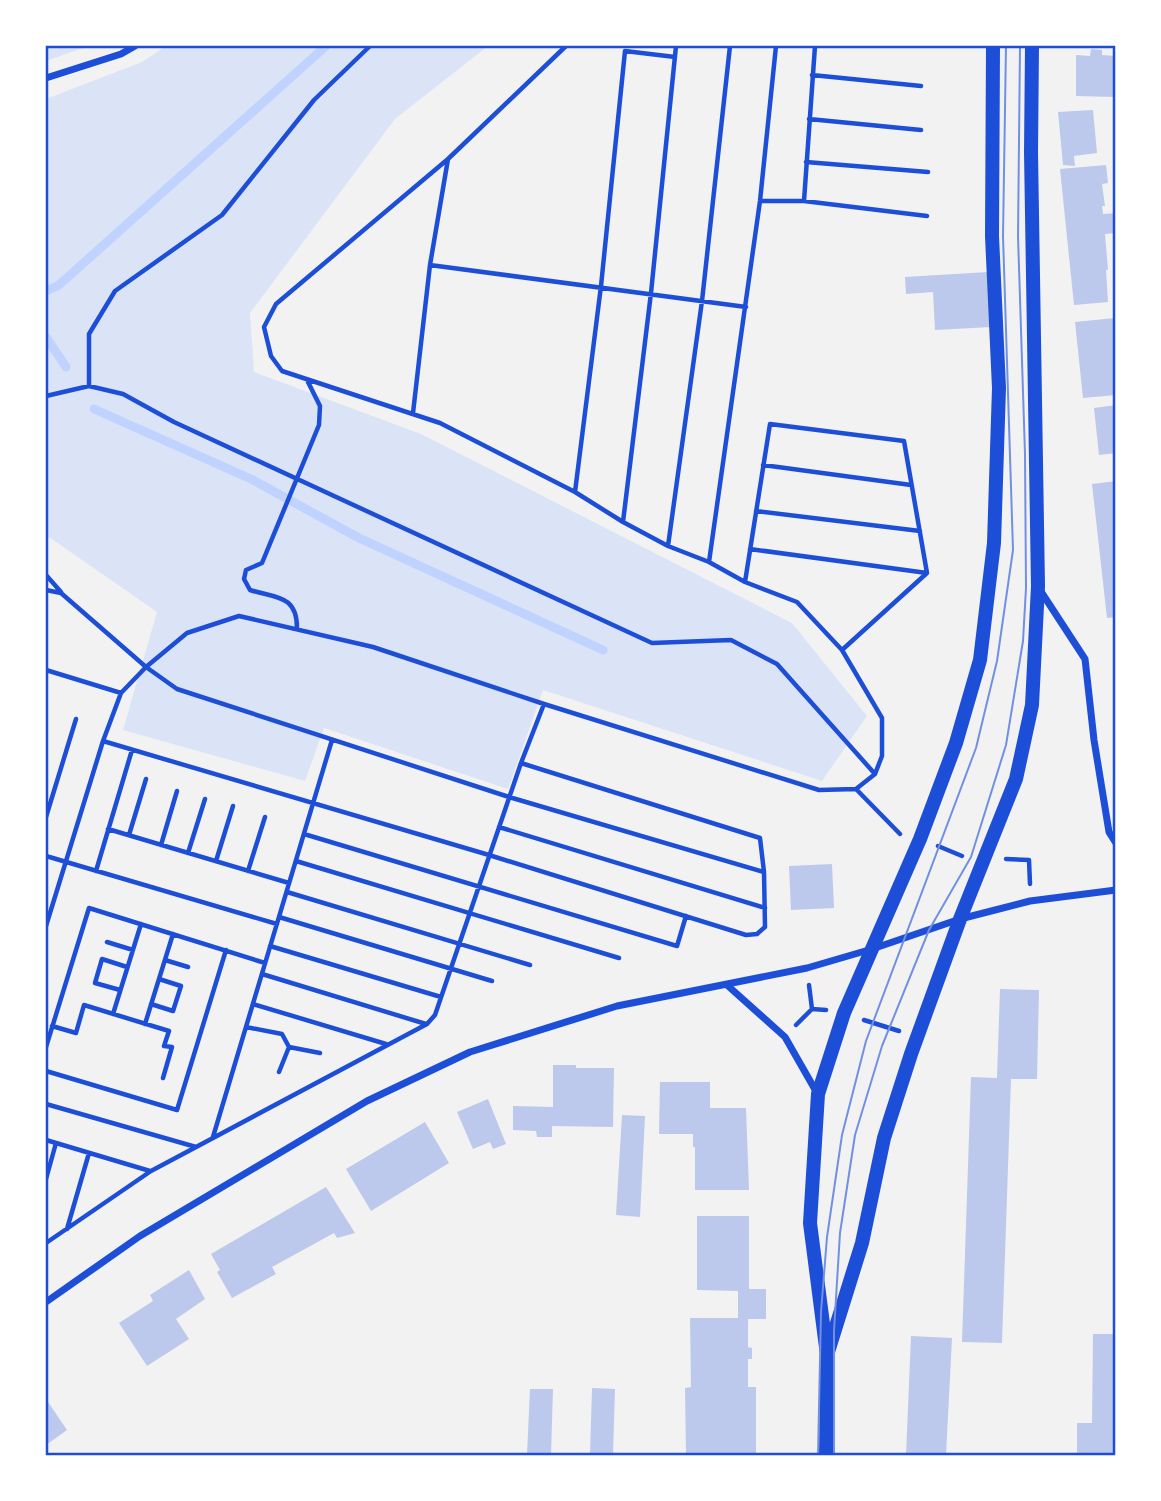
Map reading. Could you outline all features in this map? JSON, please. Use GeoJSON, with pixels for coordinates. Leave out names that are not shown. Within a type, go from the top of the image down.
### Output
{"type":"FeatureCollection","features":[{"type":"Feature","properties":{"kind":"main road"},"geometry":{"type":"LineString","coordinates":[[827,1455],[827,1355],[810,1223],[818,1094],[844,1013],[920,839],[956,743],[980,660],[994,543],[999,388],[992,236],[993,46]]}},
{"type":"Feature","properties":{"kind":"main road"},"geometry":{"type":"LineString","coordinates":[[827,1355],[862,1243],[884,1138],[960,919],[1016,779],[1032,705],[1038,586],[1031,152],[1032,46]]}},
{"type":"Feature","properties":{"kind":"street"},"geometry":{"type":"LineString","coordinates":[[46,78],[121,54],[135,46]]}},
{"type":"Feature","properties":{"kind":"street"},"geometry":{"type":"LineString","coordinates":[[1038,586],[1085,659],[1094,740],[1109,832],[1115,843]]}},
{"type":"Feature","properties":{"kind":"street"},"geometry":{"type":"LineString","coordinates":[[46,1302],[140,1236],[355,1108],[470,1052],[617,1006],[786,973],[872,949],[960,919],[1030,901],[1115,890]]}},
{"type":"Feature","properties":{"kind":"street"},"geometry":{"type":"LineString","coordinates":[[727,985],[785,1037],[818,1094]]}},
{"type":"Feature","properties":{"kind":"path"},"geometry":{"type":"LineString","coordinates":[[89,386],[89,334],[115,291],[222,215],[314,100],[370,46]]}},
{"type":"Feature","properties":{"kind":"path"},"geometry":{"type":"LineString","coordinates":[[46,926],[103,741],[121,693],[146,667],[187,633],[239,616],[373,646],[544,704],[819,790],[856,789],[875,774],[882,756],[882,718],[842,650],[797,602],[745,582],[709,562],[668,546],[622,522],[575,492],[440,423],[307,381],[282,371],[271,356],[264,327],[276,304],[448,159],[566,46]]}},
{"type":"Feature","properties":{"kind":"path"},"geometry":{"type":"LineString","coordinates":[[622,522],[651,293],[676,46]]}},
{"type":"Feature","properties":{"kind":"path"},"geometry":{"type":"LineString","coordinates":[[668,546],[702,301],[730,46]]}},
{"type":"Feature","properties":{"kind":"path"},"geometry":{"type":"LineString","coordinates":[[709,562],[760,201],[776,46]]}},
{"type":"Feature","properties":{"kind":"path"},"geometry":{"type":"LineString","coordinates":[[804,201],[815,46]]}},
{"type":"Feature","properties":{"kind":"path"},"geometry":{"type":"LineString","coordinates":[[575,492],[601,286],[625,51],[675,57]]}},
{"type":"Feature","properties":{"kind":"path"},"geometry":{"type":"LineString","coordinates":[[812,75],[921,86]]}},
{"type":"Feature","properties":{"kind":"path"},"geometry":{"type":"LineString","coordinates":[[809,119],[921,130]]}},
{"type":"Feature","properties":{"kind":"path"},"geometry":{"type":"LineString","coordinates":[[413,413],[430,265],[448,159]]}},
{"type":"Feature","properties":{"kind":"path"},"geometry":{"type":"LineString","coordinates":[[806,162],[928,172]]}},
{"type":"Feature","properties":{"kind":"path"},"geometry":{"type":"LineString","coordinates":[[760,201],[804,201],[927,216]]}},
{"type":"Feature","properties":{"kind":"path"},"geometry":{"type":"LineString","coordinates":[[430,265],[746,307]]}},
{"type":"Feature","properties":{"kind":"path"},"geometry":{"type":"LineString","coordinates":[[297,628],[297,612],[289,602],[250,590],[244,579],[246,570],[262,564],[319,425],[320,406],[307,381]]}},
{"type":"Feature","properties":{"kind":"path"},"geometry":{"type":"LineString","coordinates":[[46,396],[89,386],[123,394],[174,422],[652,643],[731,640],[777,664],[875,774]]}},
{"type":"Feature","properties":{"kind":"path"},"geometry":{"type":"LineString","coordinates":[[745,582],[769,424],[904,441],[928,573]]}},
{"type":"Feature","properties":{"kind":"path"},"geometry":{"type":"LineString","coordinates":[[763,465],[912,485]]}},
{"type":"Feature","properties":{"kind":"path"},"geometry":{"type":"LineString","coordinates":[[756,511],[919,531]]}},
{"type":"Feature","properties":{"kind":"path"},"geometry":{"type":"LineString","coordinates":[[750,549],[928,573]]}},
{"type":"Feature","properties":{"kind":"path"},"geometry":{"type":"LineString","coordinates":[[842,650],[928,573]]}},
{"type":"Feature","properties":{"kind":"path"},"geometry":{"type":"LineString","coordinates":[[46,575],[61,593],[146,667],[177,689],[509,797],[764,872]]}},
{"type":"Feature","properties":{"kind":"path"},"geometry":{"type":"LineString","coordinates":[[46,590],[61,593]]}},
{"type":"Feature","properties":{"kind":"path"},"geometry":{"type":"LineString","coordinates":[[46,670],[121,693]]}},
{"type":"Feature","properties":{"kind":"path"},"geometry":{"type":"LineString","coordinates":[[46,1243],[151,1171],[427,1024],[435,1015],[509,797],[544,704]]}},
{"type":"Feature","properties":{"kind":"path"},"geometry":{"type":"LineString","coordinates":[[46,820],[76,719]]}},
{"type":"Feature","properties":{"kind":"path"},"geometry":{"type":"LineString","coordinates":[[212,1138],[332,740]]}},
{"type":"Feature","properties":{"kind":"path"},"geometry":{"type":"LineString","coordinates":[[103,741],[489,855],[746,935],[757,934],[765,927],[760,838],[521,763]]}},
{"type":"Feature","properties":{"kind":"path"},"geometry":{"type":"LineString","coordinates":[[96,871],[132,750]]}},
{"type":"Feature","properties":{"kind":"path"},"geometry":{"type":"LineString","coordinates":[[129,835],[146,779]]}},
{"type":"Feature","properties":{"kind":"path"},"geometry":{"type":"LineString","coordinates":[[856,789],[900,834],[920,839]]}},
{"type":"Feature","properties":{"kind":"path"},"geometry":{"type":"LineString","coordinates":[[161,845],[177,791]]}},
{"type":"Feature","properties":{"kind":"path"},"geometry":{"type":"LineString","coordinates":[[188,853],[205,799]]}},
{"type":"Feature","properties":{"kind":"path"},"geometry":{"type":"LineString","coordinates":[[216,861],[233,806]]}},
{"type":"Feature","properties":{"kind":"path"},"geometry":{"type":"LineString","coordinates":[[248,871],[265,817]]}},
{"type":"Feature","properties":{"kind":"path"},"geometry":{"type":"LineString","coordinates":[[499,827],[765,908]]}},
{"type":"Feature","properties":{"kind":"path"},"geometry":{"type":"LineString","coordinates":[[108,829],[289,883]]}},
{"type":"Feature","properties":{"kind":"path"},"geometry":{"type":"LineString","coordinates":[[304,834],[677,946],[685,916]]}},
{"type":"Feature","properties":{"kind":"path"},"geometry":{"type":"LineString","coordinates":[[46,856],[277,924]]}},
{"type":"Feature","properties":{"kind":"path"},"geometry":{"type":"LineString","coordinates":[[296,861],[619,958]]}},
{"type":"Feature","properties":{"kind":"path"},"geometry":{"type":"LineString","coordinates":[[287,892],[530,965]]}},
{"type":"Feature","properties":{"kind":"path"},"geometry":{"type":"LineString","coordinates":[[46,1047],[89,908],[265,963]]}},
{"type":"Feature","properties":{"kind":"path"},"geometry":{"type":"LineString","coordinates":[[279,917],[492,981]]}},
{"type":"Feature","properties":{"kind":"path"},"geometry":{"type":"LineString","coordinates":[[113,1014],[141,924]]}},
{"type":"Feature","properties":{"kind":"path"},"geometry":{"type":"LineString","coordinates":[[145,1024],[173,934]]}},
{"type":"Feature","properties":{"kind":"path"},"geometry":{"type":"LineString","coordinates":[[107,942],[133,950]]}},
{"type":"Feature","properties":{"kind":"path"},"geometry":{"type":"LineString","coordinates":[[270,946],[441,997]]}},
{"type":"Feature","properties":{"kind":"path"},"geometry":{"type":"LineString","coordinates":[[46,1071],[177,1110],[226,950]]}},
{"type":"Feature","properties":{"kind":"path"},"geometry":{"type":"LineString","coordinates":[[120,990],[95,983],[103,959],[127,967]]}},
{"type":"Feature","properties":{"kind":"path"},"geometry":{"type":"LineString","coordinates":[[165,960],[188,967]]}},
{"type":"Feature","properties":{"kind":"path"},"geometry":{"type":"LineString","coordinates":[[262,974],[427,1024]]}},
{"type":"Feature","properties":{"kind":"path"},"geometry":{"type":"LineString","coordinates":[[151,1004],[173,1011],[181,986],[159,979]]}},
{"type":"Feature","properties":{"kind":"path"},"geometry":{"type":"LineString","coordinates":[[253,1004],[387,1044]]}},
{"type":"Feature","properties":{"kind":"path"},"geometry":{"type":"LineString","coordinates":[[52,1026],[76,1033],[84,1005],[169,1031],[164,1046],[172,1047],[163,1078]]}},
{"type":"Feature","properties":{"kind":"path"},"geometry":{"type":"LineString","coordinates":[[246,1027],[282,1034],[289,1047]]}},
{"type":"Feature","properties":{"kind":"path"},"geometry":{"type":"LineString","coordinates":[[289,1047],[320,1053]]}},
{"type":"Feature","properties":{"kind":"path"},"geometry":{"type":"LineString","coordinates":[[279,1072],[289,1047]]}},
{"type":"Feature","properties":{"kind":"path"},"geometry":{"type":"LineString","coordinates":[[46,1104],[197,1147]]}},
{"type":"Feature","properties":{"kind":"path"},"geometry":{"type":"LineString","coordinates":[[46,1140],[151,1171]]}},
{"type":"Feature","properties":{"kind":"path"},"geometry":{"type":"LineString","coordinates":[[46,1179],[56,1143]]}},
{"type":"Feature","properties":{"kind":"path"},"geometry":{"type":"LineString","coordinates":[[67,1229],[89,1153]]}},
{"type":"Feature","properties":{"kind":"shaded area"},"geometry":{"type":"Polygon","coordinates":[[[46,46],[89,46],[46,61],[46,46]]]}},
{"type":"Feature","properties":{"kind":"shaded area"},"geometry":{"type":"Polygon","coordinates":[[[166,46],[488,46],[395,119],[250,313],[254,372],[421,434],[792,623],[867,716],[822,781],[543,690],[508,789],[324,728],[305,781],[123,730],[157,612],[46,535],[46,99],[142,62],[166,46]]]}},
{"type":"Feature","properties":{"kind":"building"},"geometry":{"type":"Polygon","coordinates":[[[1091,49],[1102,50],[1102,55],[1116,56],[1116,97],[1076,96],[1076,55],[1090,56],[1091,49]]]}},
{"type":"Feature","properties":{"kind":"building"},"geometry":{"type":"Polygon","coordinates":[[[1093,110],[1097,153],[1074,156],[1075,166],[1063,165],[1058,112],[1093,110]]]}},
{"type":"Feature","properties":{"kind":"building"},"geometry":{"type":"Polygon","coordinates":[[[1106,165],[1108,183],[1102,184],[1105,206],[1102,206],[1103,214],[1116,213],[1116,233],[1105,234],[1108,302],[1074,305],[1060,169],[1106,165]]]}},
{"type":"Feature","properties":{"kind":"building"},"geometry":{"type":"Polygon","coordinates":[[[988,272],[991,327],[935,330],[933,292],[906,294],[905,277],[988,272]]]}},
{"type":"Feature","properties":{"kind":"building"},"geometry":{"type":"Polygon","coordinates":[[[1115,318],[1116,395],[1083,398],[1075,322],[1115,318]]]}},
{"type":"Feature","properties":{"kind":"building"},"geometry":{"type":"Polygon","coordinates":[[[1116,405],[1116,453],[1099,455],[1094,408],[1116,405]]]}},
{"type":"Feature","properties":{"kind":"building"},"geometry":{"type":"Polygon","coordinates":[[[1116,481],[1116,617],[1107,618],[1092,484],[1116,481]]]}},
{"type":"Feature","properties":{"kind":"building"},"geometry":{"type":"Polygon","coordinates":[[[832,864],[834,908],[791,910],[789,866],[832,864]]]}},
{"type":"Feature","properties":{"kind":"building"},"geometry":{"type":"Polygon","coordinates":[[[1000,989],[1039,990],[1037,1079],[1011,1079],[1002,1343],[962,1342],[971,1077],[997,1078],[1000,989]]]}},
{"type":"Feature","properties":{"kind":"building"},"geometry":{"type":"Polygon","coordinates":[[[553,1065],[614,1068],[613,1127],[552,1126],[552,1137],[537,1137],[536,1131],[513,1130],[513,1106],[553,1107],[553,1065]]]}},
{"type":"Feature","properties":{"kind":"building"},"geometry":{"type":"Polygon","coordinates":[[[660,1082],[710,1082],[710,1108],[746,1108],[749,1190],[695,1190],[693,1134],[659,1134],[660,1082]]]}},
{"type":"Feature","properties":{"kind":"building"},"geometry":{"type":"Polygon","coordinates":[[[488,1099],[506,1144],[493,1149],[490,1142],[473,1149],[457,1112],[488,1099]]]}},
{"type":"Feature","properties":{"kind":"building"},"geometry":{"type":"Polygon","coordinates":[[[622,1115],[645,1116],[640,1217],[616,1215],[622,1115]]]}},
{"type":"Feature","properties":{"kind":"building"},"geometry":{"type":"Polygon","coordinates":[[[425,1122],[449,1163],[371,1211],[346,1169],[425,1122]]]}},
{"type":"Feature","properties":{"kind":"building"},"geometry":{"type":"Polygon","coordinates":[[[326,1187],[355,1233],[337,1238],[334,1233],[272,1267],[276,1274],[232,1298],[217,1272],[220,1270],[211,1254],[326,1187]]]}},
{"type":"Feature","properties":{"kind":"building"},"geometry":{"type":"Polygon","coordinates":[[[697,1216],[749,1216],[749,1289],[766,1289],[766,1319],[748,1319],[748,1347],[752,1348],[752,1359],[748,1359],[748,1387],[756,1387],[756,1455],[686,1455],[685,1388],[691,1387],[690,1318],[738,1318],[738,1291],[697,1290],[697,1216]]]}},
{"type":"Feature","properties":{"kind":"building"},"geometry":{"type":"Polygon","coordinates":[[[189,1270],[205,1299],[176,1319],[189,1339],[147,1366],[119,1323],[153,1301],[150,1295],[189,1270]]]}},
{"type":"Feature","properties":{"kind":"building"},"geometry":{"type":"Polygon","coordinates":[[[1093,1334],[1116,1334],[1116,1455],[1077,1455],[1077,1423],[1092,1423],[1093,1334]]]}},
{"type":"Feature","properties":{"kind":"building"},"geometry":{"type":"Polygon","coordinates":[[[911,1336],[952,1338],[946,1455],[906,1455],[911,1336]]]}},
{"type":"Feature","properties":{"kind":"building"},"geometry":{"type":"Polygon","coordinates":[[[592,1388],[615,1389],[613,1455],[590,1455],[592,1388]]]}},
{"type":"Feature","properties":{"kind":"building"},"geometry":{"type":"Polygon","coordinates":[[[530,1389],[553,1389],[551,1455],[527,1455],[530,1389]]]}},
{"type":"Feature","properties":{"kind":"building"},"geometry":{"type":"Polygon","coordinates":[[[46,1399],[67,1430],[46,1445],[46,1399]]]}},
{"type":"Feature","properties":{"kind":"waterway"},"geometry":{"type":"LineString","coordinates":[[46,291],[59,285],[326,46]]}},
{"type":"Feature","properties":{"kind":"waterway"},"geometry":{"type":"LineString","coordinates":[[46,337],[66,367]]}},
{"type":"Feature","properties":{"kind":"waterway"},"geometry":{"type":"LineString","coordinates":[[94,409],[251,479],[359,538],[603,650]]}},
{"type":"Feature","properties":{"kind":"tram line"},"geometry":{"type":"LineString","coordinates":[[818,1456],[821,1312],[827,1237],[842,1135],[866,1041],[976,748],[997,661],[1013,550],[1003,236],[1006,46]]}},
{"type":"Feature","properties":{"kind":"tram line"},"geometry":{"type":"LineString","coordinates":[[834,1456],[834,1331],[840,1233],[855,1135],[882,1046],[929,930],[971,857],[1006,745],[1023,641],[1026,588],[1018,236],[1020,46]]}}]}
